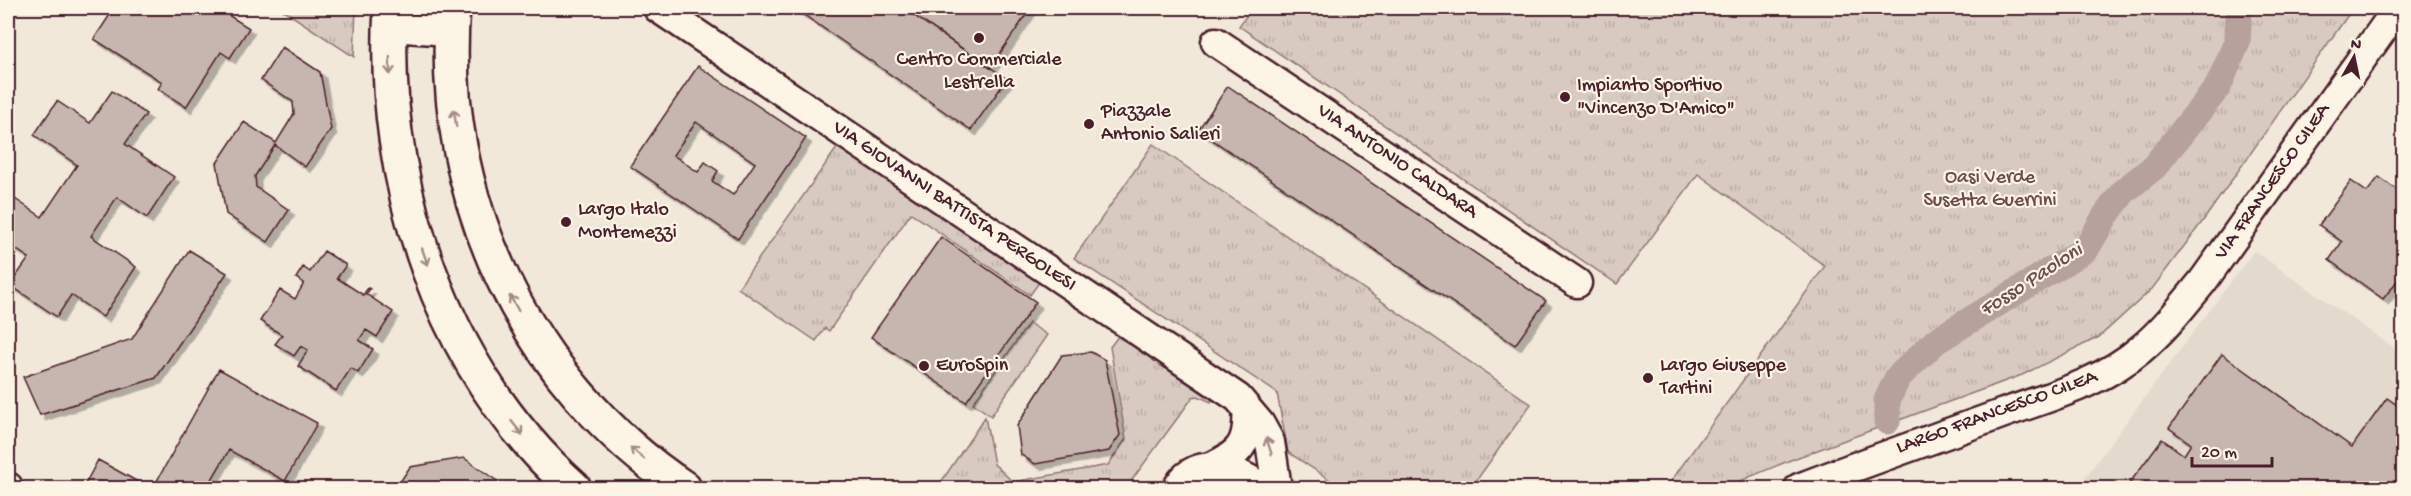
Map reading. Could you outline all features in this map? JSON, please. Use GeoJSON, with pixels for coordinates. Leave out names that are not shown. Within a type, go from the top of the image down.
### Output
{"type":"FeatureCollection","features":[{"type":"Feature","properties":{"kind":"street","name":"VIA GIOVANNI BATTISTA PERGOLESI"},"geometry":{"type":"LineString","coordinates":[[658,8],[1222,387],[1247,409],[1260,424],[1270,442],[1275,464],[1276,489]]}},
{"type":"Feature","properties":{"kind":"street","name":"VIA FRANCESCO CILEA"},"geometry":{"type":"LineString","coordinates":[[2141,350],[2203,281],[2398,8]]}},
{"type":"Feature","properties":{"kind":"street"},"geometry":{"type":"LineString","coordinates":[[574,489],[525,438],[493,395],[459,342],[443,306],[422,248],[401,169],[392,108],[390,17],[452,19],[452,86],[463,163],[482,233],[510,297],[549,357],[592,410],[627,445],[684,489]]}},
{"type":"Feature","properties":{"kind":"street","name":"VIA ANTONIO CALDARA"},"geometry":{"type":"LineString","coordinates":[[1216,42],[1577,283]]}},
{"type":"Feature","properties":{"kind":"street","name":"LARGO FRANCESCO CILEA"},"geometry":{"type":"LineString","coordinates":[[1799,489],[1882,456],[2069,389],[2109,371],[2141,350]]}},
{"type":"Feature","properties":{"kind":"street"},"geometry":{"type":"LineString","coordinates":[[1192,480],[1234,455],[1248,430],[1247,409]]}},
{"type":"Feature","properties":{"kind":"street"},"geometry":{"type":"LineString","coordinates":[[1192,480],[1214,469],[1230,472],[1258,489]]}},
{"type":"Feature","properties":{"kind":"shaded area"},"geometry":{"type":"Polygon","coordinates":[[[2254,251],[2403,354],[2403,488],[2077,488],[2254,251]]]}},
{"type":"Feature","properties":{"kind":"green space"},"geometry":{"type":"Polygon","coordinates":[[[280,8],[356,8],[354,57],[280,8]]]}},
{"type":"Feature","properties":{"kind":"green space","name":"Oasi Verde Susetta Guerrini"},"geometry":{"type":"Polygon","coordinates":[[[1252,8],[2353,8],[2205,218],[2152,289],[2099,337],[2022,375],[1793,459],[1723,488],[1666,488],[1825,266],[1698,174],[1617,284],[1239,26],[1252,8]]]}},
{"type":"Feature","properties":{"kind":"green space"},"geometry":{"type":"Polygon","coordinates":[[[1153,144],[1531,404],[1471,488],[1337,488],[1336,484],[1288,452],[1277,393],[1074,258],[1153,144]]]}},
{"type":"Feature","properties":{"kind":"green space"},"geometry":{"type":"Polygon","coordinates":[[[839,145],[1040,281],[1030,295],[911,213],[829,331],[825,328],[816,341],[738,288],[839,145]]]}},
{"type":"Feature","properties":{"kind":"green space"},"geometry":{"type":"Polygon","coordinates":[[[1029,323],[1047,335],[991,416],[973,403],[1029,323]]]}},
{"type":"Feature","properties":{"kind":"green space"},"geometry":{"type":"Polygon","coordinates":[[[1119,335],[1212,399],[1211,402],[1198,396],[1193,397],[1126,488],[937,488],[985,417],[994,464],[1013,482],[1108,465],[1126,439],[1110,347],[1119,335]]]}},
{"type":"Feature","properties":{"kind":"building"},"geometry":{"type":"Polygon","coordinates":[[[125,8],[217,8],[249,28],[230,58],[221,52],[186,107],[158,89],[162,82],[94,39],[113,10],[120,15],[125,8]]]}},
{"type":"Feature","properties":{"kind":"building"},"geometry":{"type":"Polygon","coordinates":[[[794,8],[903,8],[1007,79],[971,130],[794,8]]]}},
{"type":"Feature","properties":{"kind":"building","name":"Centro Commerciale Lestrella"},"geometry":{"type":"Polygon","coordinates":[[[903,8],[1031,8],[990,68],[903,8]]]}},
{"type":"Feature","properties":{"kind":"building"},"geometry":{"type":"Polygon","coordinates":[[[282,47],[320,72],[331,129],[305,167],[275,145],[255,176],[256,187],[289,210],[268,242],[226,214],[217,163],[244,122],[276,143],[294,114],[293,102],[261,80],[282,47]]]}},
{"type":"Feature","properties":{"kind":"building"},"geometry":{"type":"Polygon","coordinates":[[[698,66],[806,138],[738,239],[630,166],[698,66]],[[696,122],[673,155],[698,172],[705,162],[718,171],[712,181],[733,195],[755,163],[696,122]]]}},
{"type":"Feature","properties":{"kind":"building"},"geometry":{"type":"Polygon","coordinates":[[[1228,86],[1546,301],[1515,345],[1198,130],[1228,86]]]}},
{"type":"Feature","properties":{"kind":"building"},"geometry":{"type":"Polygon","coordinates":[[[112,91],[146,114],[125,144],[174,177],[147,218],[117,197],[91,236],[136,267],[103,317],[71,295],[57,317],[10,285],[29,258],[8,244],[8,204],[12,197],[42,217],[77,165],[34,135],[57,101],[90,123],[112,91]]]}},
{"type":"Feature","properties":{"kind":"building"},"geometry":{"type":"Polygon","coordinates":[[[2379,177],[2404,195],[2404,285],[2397,281],[2383,299],[2329,260],[2342,242],[2319,225],[2351,181],[2367,192],[2379,177]]]}},
{"type":"Feature","properties":{"kind":"building"},"geometry":{"type":"Polygon","coordinates":[[[941,237],[1036,302],[966,402],[871,337],[941,237]]]}},
{"type":"Feature","properties":{"kind":"building"},"geometry":{"type":"Polygon","coordinates":[[[189,250],[227,273],[156,378],[40,415],[23,377],[132,339],[189,250]]]}},
{"type":"Feature","properties":{"kind":"building"},"geometry":{"type":"Polygon","coordinates":[[[324,251],[346,265],[337,278],[363,295],[368,288],[370,289],[366,294],[393,312],[377,337],[366,330],[359,340],[373,349],[358,373],[351,368],[336,391],[298,366],[308,350],[301,346],[294,356],[275,344],[282,335],[260,321],[280,290],[295,299],[304,283],[296,278],[303,267],[310,272],[324,251]]]}},
{"type":"Feature","properties":{"kind":"building"},"geometry":{"type":"Polygon","coordinates":[[[1091,352],[1105,360],[1120,435],[1109,451],[1035,464],[1021,455],[1017,426],[1062,355],[1091,352]]]}},
{"type":"Feature","properties":{"kind":"building"},"geometry":{"type":"Polygon","coordinates":[[[2222,354],[2352,447],[2387,398],[2404,410],[2404,488],[2126,488],[2162,439],[2184,455],[2191,444],[2169,428],[2222,354]]]}},
{"type":"Feature","properties":{"kind":"building"},"geometry":{"type":"Polygon","coordinates":[[[219,369],[317,423],[285,481],[229,450],[207,488],[153,488],[219,369]]]}},
{"type":"Feature","properties":{"kind":"building"},"geometry":{"type":"Polygon","coordinates":[[[464,458],[506,487],[396,488],[410,467],[464,458]]]}},
{"type":"Feature","properties":{"kind":"building"},"geometry":{"type":"Polygon","coordinates":[[[98,460],[149,488],[83,488],[98,460]]]}},
{"type":"Feature","properties":{"kind":"waterway","name":"Fosso Paoloni"},"geometry":{"type":"LineString","coordinates":[[1887,421],[1887,400],[1898,377],[1936,341],[2086,249],[2106,215],[2124,191],[2154,167],[2218,87],[2237,42],[2239,8]]}},
{"type":"Feature","properties":{"kind":"place","name":"Centro Commerciale Lestrella"},"geometry":{"type":"Point","coordinates":[979,38]}},
{"type":"Feature","properties":{"kind":"place","name":"Impianto Sportivo \"Vincenzo D'Amico\""},"geometry":{"type":"Point","coordinates":[1565,97]}},
{"type":"Feature","properties":{"kind":"place","name":"Piazzale Antonio Salieri"},"geometry":{"type":"Point","coordinates":[1089,124]}},
{"type":"Feature","properties":{"kind":"place","name":"Largo Italo Montemezzi"},"geometry":{"type":"Point","coordinates":[566,222]}},
{"type":"Feature","properties":{"kind":"place","name":"EuroSpin"},"geometry":{"type":"Point","coordinates":[924,366]}},
{"type":"Feature","properties":{"kind":"place","name":"Largo Giuseppe Tartini"},"geometry":{"type":"Point","coordinates":[1648,378]}}]}
